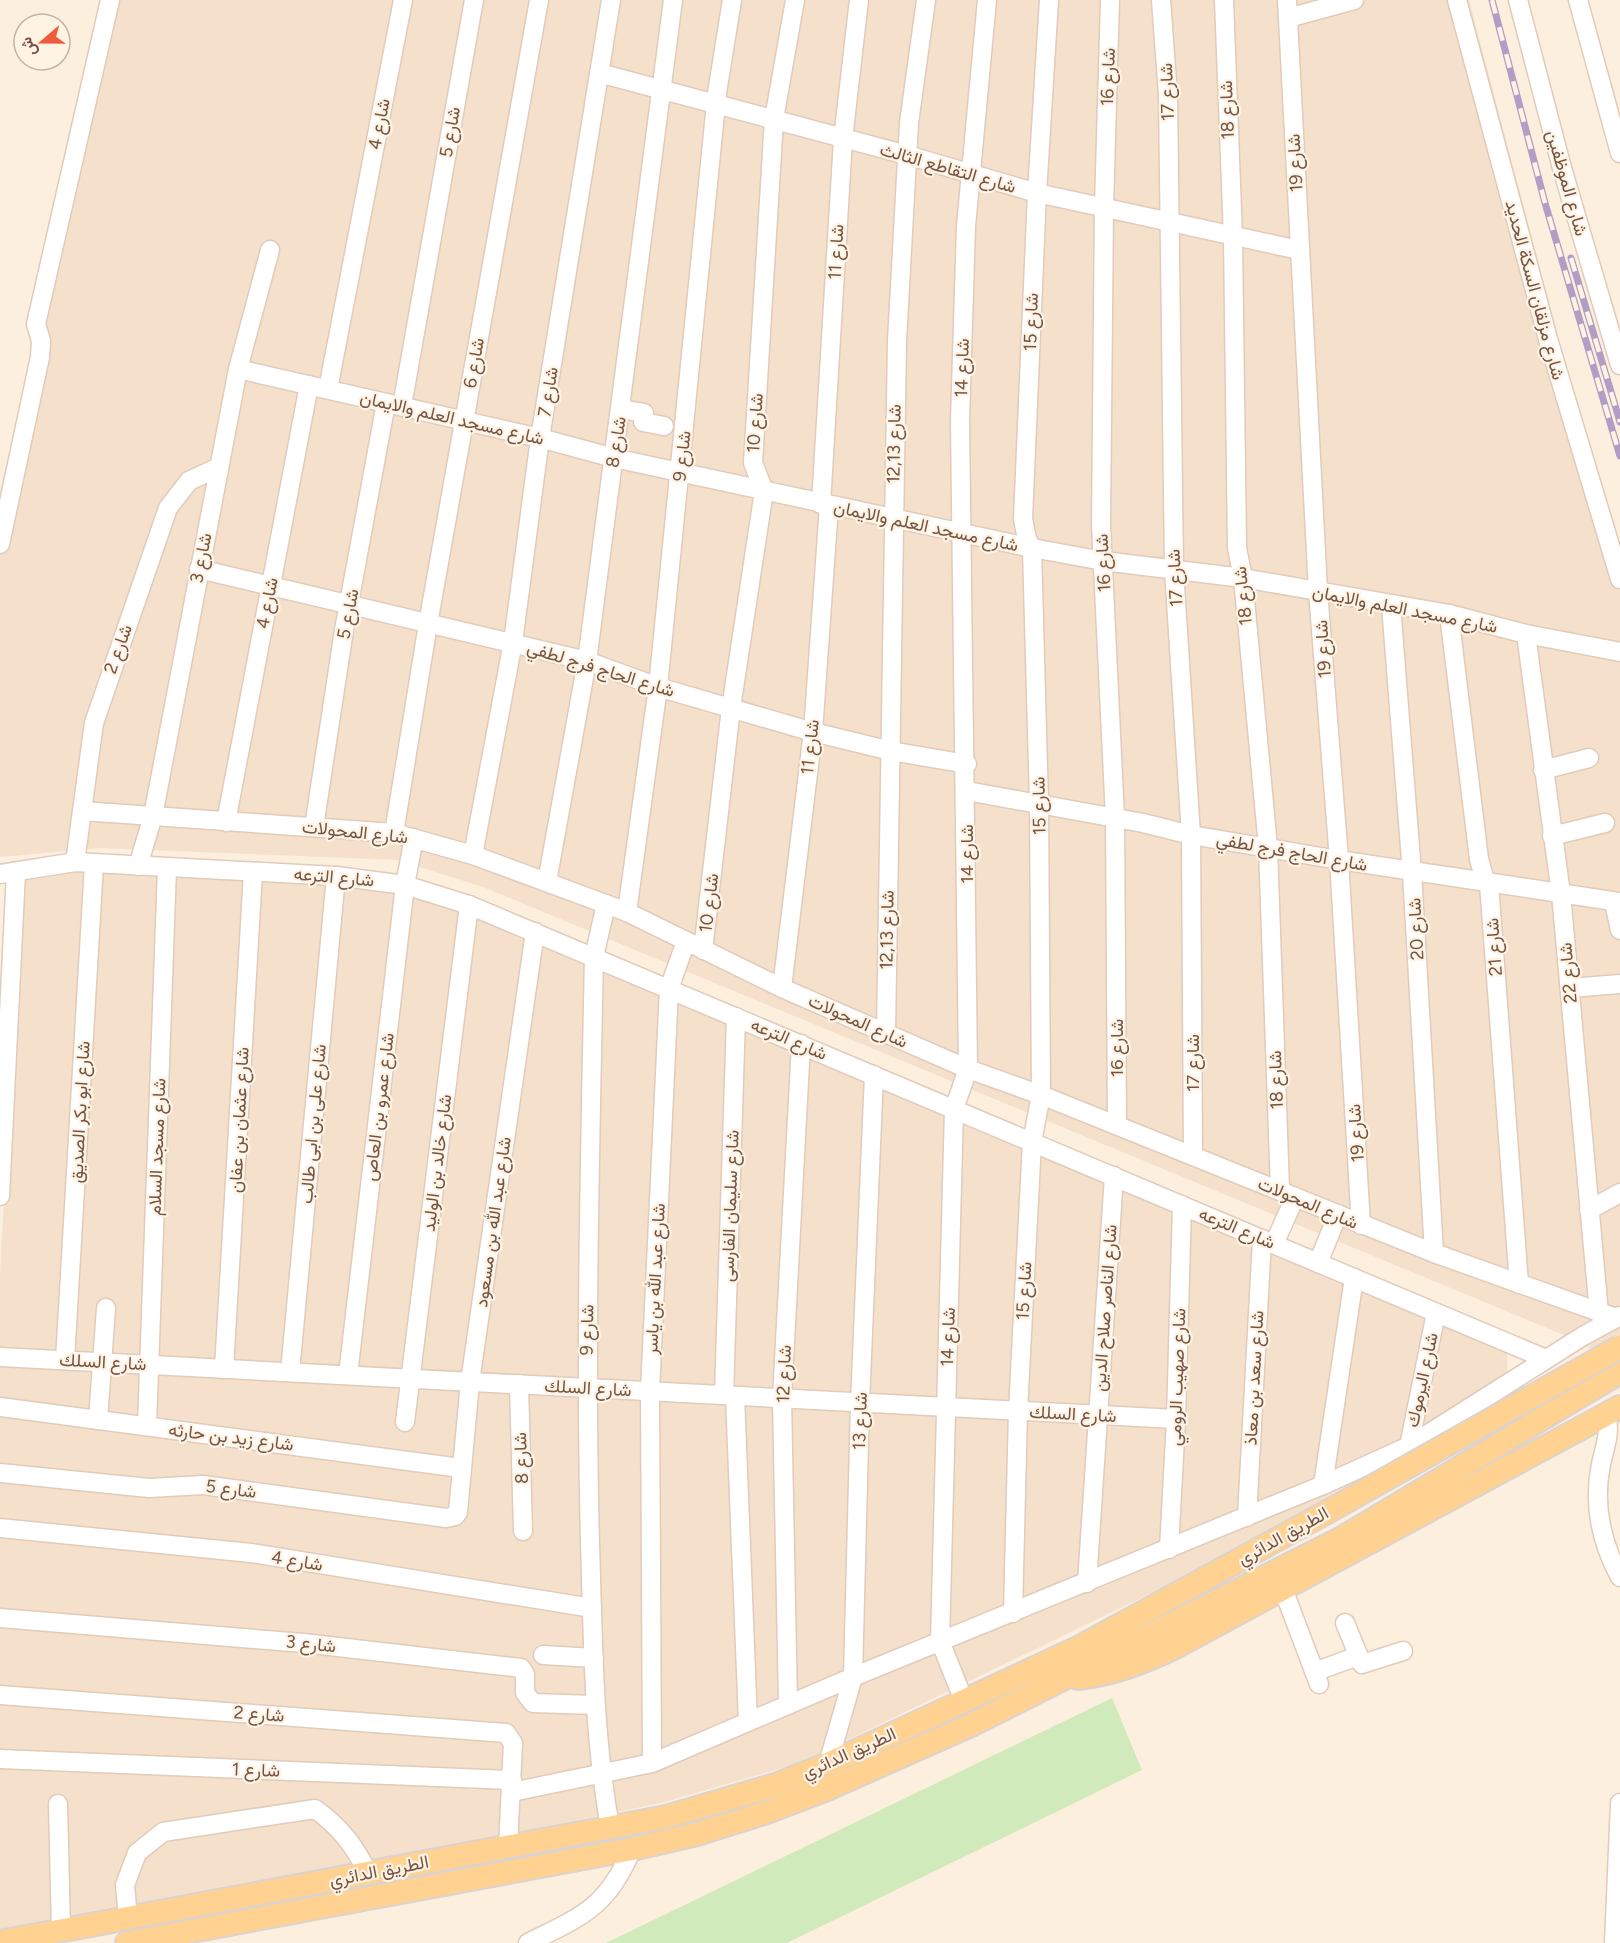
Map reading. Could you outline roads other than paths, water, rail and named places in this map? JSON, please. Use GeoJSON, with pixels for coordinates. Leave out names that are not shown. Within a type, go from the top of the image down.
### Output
{"type":"FeatureCollection","features":[{"type":"Feature","properties":{"kind":"main road","name":"الطريق الدائري"},"geometry":{"type":"LineString","coordinates":[[0,1942],[666,1817],[721,1802],[828,1764],[1080,1647],[1329,1511],[1620,1347]]}},
{"type":"Feature","properties":{"kind":"main road","name":"الطريق الدائري"},"geometry":{"type":"LineString","coordinates":[[127,1943],[632,1850],[730,1824],[827,1789],[973,1724],[1344,1537],[1620,1372]]}},
{"type":"Feature","properties":{"kind":"main road"},"geometry":{"type":"LineString","coordinates":[[1059,1680],[1100,1676],[1140,1664],[1613,1411]]}},
{"type":"Feature","properties":{"kind":"street"},"geometry":{"type":"LineString","coordinates":[[0,544],[40,357],[41,341],[36,324],[110,0]]}},
{"type":"Feature","properties":{"kind":"street","name":"شارع 4"},"geometry":{"type":"LineString","coordinates":[[328,389],[403,0]]}},
{"type":"Feature","properties":{"kind":"street","name":"شارع 5"},"geometry":{"type":"LineString","coordinates":[[314,826],[350,606],[394,405],[474,0]]}},
{"type":"Feature","properties":{"kind":"street","name":"شارع 6"},"geometry":{"type":"LineString","coordinates":[[394,833],[428,624],[539,0]]}},
{"type":"Feature","properties":{"kind":"street","name":"شارع 7"},"geometry":{"type":"LineString","coordinates":[[474,855],[513,642],[540,438],[611,0]]}},
{"type":"Feature","properties":{"kind":"street","name":"شارع 8"},"geometry":{"type":"LineString","coordinates":[[547,882],[587,661],[673,0]]}},
{"type":"Feature","properties":{"kind":"street","name":"شارع 9"},"geometry":{"type":"LineString","coordinates":[[627,912],[658,687],[718,105],[718,85],[732,0]]}},
{"type":"Feature","properties":{"kind":"street","name":"شارع 10"},"geometry":{"type":"LineString","coordinates":[[703,950],[731,708],[764,491],[753,463],[774,119],[795,0]]}},
{"type":"Feature","properties":{"kind":"street","name":"شارع 11"},"geometry":{"type":"LineString","coordinates":[[782,988],[813,732],[843,139],[858,0]]}},
{"type":"Feature","properties":{"kind":"street","name":"شارع 12,13"},"geometry":{"type":"LineString","coordinates":[[886,1033],[892,518],[897,341],[907,155],[926,0]]}},
{"type":"Feature","properties":{"kind":"street","name":"شارع 14"},"geometry":{"type":"LineString","coordinates":[[964,1701],[940,1641],[954,1109],[968,1069],[967,764],[960,421],[966,226],[987,0]]}},
{"type":"Feature","properties":{"kind":"street","name":"شارع 15"},"geometry":{"type":"LineString","coordinates":[[1013,1613],[1018,1411],[1032,1142],[1041,1095],[1040,804],[1032,548],[1027,539],[1023,519],[1037,193],[1049,0]]}},
{"type":"Feature","properties":{"kind":"street","name":"شارع 16"},"geometry":{"type":"LineString","coordinates":[[1110,0],[1104,207],[1103,561],[1115,818],[1117,1125]]}},
{"type":"Feature","properties":{"kind":"street","name":"شارع 17"},"geometry":{"type":"LineString","coordinates":[[1161,0],[1168,95],[1174,570],[1191,835],[1193,1156]]}},
{"type":"Feature","properties":{"kind":"street","name":"شارع 18"},"geometry":{"type":"LineString","coordinates":[[1224,0],[1233,237],[1237,548],[1243,578],[1268,847],[1288,1194]]}},
{"type":"Feature","properties":{"kind":"street"},"geometry":{"type":"LineString","coordinates":[[1288,9],[1354,0]]}},
{"type":"Feature","properties":{"kind":"street","name":"شارع مزلقان السكة الحديد"},"geometry":{"type":"LineString","coordinates":[[1457,0],[1548,339],[1620,579]]}},
{"type":"Feature","properties":{"kind":"street","name":"شارع الموظفين"},"geometry":{"type":"LineString","coordinates":[[1518,0],[1562,168],[1620,365]]}},
{"type":"Feature","properties":{"kind":"street"},"geometry":{"type":"LineString","coordinates":[[1578,0],[1620,153]]}},
{"type":"Feature","properties":{"kind":"street","name":"شارع 19"},"geometry":{"type":"LineString","coordinates":[[1288,9],[1318,591],[1339,860],[1361,1225]]}},
{"type":"Feature","properties":{"kind":"street","name":"شارع التقاطع الثالث"},"geometry":{"type":"LineString","coordinates":[[599,73],[907,155],[1037,193],[1299,250]]}},
{"type":"Feature","properties":{"kind":"street","name":"شارع 3"},"geometry":{"type":"LineString","coordinates":[[138,866],[153,816],[238,369],[270,250]]}},
{"type":"Feature","properties":{"kind":"street","name":"شارع مسجد العلم والايمان"},"geometry":{"type":"LineString","coordinates":[[238,369],[540,438],[614,458],[1032,548],[1103,561],[1243,578],[1449,614],[1526,634],[1620,652]]}},
{"type":"Feature","properties":{"kind":"street","name":"شارع 4"},"geometry":{"type":"LineString","coordinates":[[226,822],[309,385]]}},
{"type":"Feature","properties":{"kind":"street"},"geometry":{"type":"LineString","coordinates":[[621,409],[644,412],[643,423],[664,426]]}},
{"type":"Feature","properties":{"kind":"street","name":"شارع 2"},"geometry":{"type":"LineString","coordinates":[[75,862],[94,723],[168,507],[189,481],[219,467]]}},
{"type":"Feature","properties":{"kind":"street","name":"شارع الحاج فرج لطفي"},"geometry":{"type":"LineString","coordinates":[[198,570],[513,642],[587,661],[658,687],[813,732],[891,751],[967,764]]}},
{"type":"Feature","properties":{"kind":"street","name":"شارع 20"},"geometry":{"type":"LineString","coordinates":[[1391,605],[1412,873],[1434,1253]]}},
{"type":"Feature","properties":{"kind":"street","name":"شارع 21"},"geometry":{"type":"LineString","coordinates":[[1449,614],[1479,859],[1489,884],[1519,1284]]}},
{"type":"Feature","properties":{"kind":"street","name":"شارع 22"},"geometry":{"type":"LineString","coordinates":[[1526,634],[1561,894],[1589,1210],[1612,1316]]}},
{"type":"Feature","properties":{"kind":"street"},"geometry":{"type":"LineString","coordinates":[[1543,770],[1588,758]]}},
{"type":"Feature","properties":{"kind":"street","name":"شارع الحاج فرج لطفي"},"geometry":{"type":"LineString","coordinates":[[967,791],[1115,818],[1191,835],[1412,873],[1617,902]]}},
{"type":"Feature","properties":{"kind":"street","name":"شارع المحولات"},"geometry":{"type":"LineString","coordinates":[[82,811],[394,833],[474,855],[627,912],[782,988],[968,1069],[1117,1125],[1434,1253],[1612,1316]]}},
{"type":"Feature","properties":{"kind":"street"},"geometry":{"type":"LineString","coordinates":[[1552,836],[1605,823]]}},
{"type":"Feature","properties":{"kind":"street","name":"شارع عمرو بن العاص"},"geometry":{"type":"LineString","coordinates":[[348,1376],[405,885],[414,838]]}},
{"type":"Feature","properties":{"kind":"street","name":"شارع الترعه"},"geometry":{"type":"LineString","coordinates":[[8,873],[56,863],[75,862],[336,876],[405,885],[469,904],[1546,1359]]}},
{"type":"Feature","properties":{"kind":"street","name":"شارع ابو بكر الصديق"},"geometry":{"type":"LineString","coordinates":[[65,1360],[94,864]]}},
{"type":"Feature","properties":{"kind":"street","name":"شارع مسجد السلام"},"geometry":{"type":"LineString","coordinates":[[147,1426],[167,868]]}},
{"type":"Feature","properties":{"kind":"street","name":"شارع عثمان بن عفان"},"geometry":{"type":"LineString","coordinates":[[224,1369],[253,872]]}},
{"type":"Feature","properties":{"kind":"street"},"geometry":{"type":"LineString","coordinates":[[0,1196],[8,873]]}},
{"type":"Feature","properties":{"kind":"street","name":"شارع على بن ابى طالب"},"geometry":{"type":"LineString","coordinates":[[290,1372],[336,876]]}},
{"type":"Feature","properties":{"kind":"street"},"geometry":{"type":"LineString","coordinates":[[1617,902],[1620,930]]}},
{"type":"Feature","properties":{"kind":"street","name":"شارع خالد بن الوليد"},"geometry":{"type":"LineString","coordinates":[[405,1422],[469,904]]}},
{"type":"Feature","properties":{"kind":"street","name":"شارع 9"},"geometry":{"type":"LineString","coordinates":[[606,904],[594,957],[586,1388],[595,1705],[600,1773],[610,1827]]}},
{"type":"Feature","properties":{"kind":"street","name":"شارع عبد الله بن مسعود"},"geometry":{"type":"LineString","coordinates":[[458,1512],[470,1382],[535,932]]}},
{"type":"Feature","properties":{"kind":"street","name":"شارع عبد الله بن ياسر"},"geometry":{"type":"LineString","coordinates":[[652,1763],[650,1391],[669,989],[686,941]]}},
{"type":"Feature","properties":{"kind":"street"},"geometry":{"type":"LineString","coordinates":[[1570,988],[1620,984]]}},
{"type":"Feature","properties":{"kind":"street","name":"شارع سليمان الفارسى"},"geometry":{"type":"LineString","coordinates":[[736,1017],[729,1396],[748,1722]]}},
{"type":"Feature","properties":{"kind":"street","name":"شارع 12"},"geometry":{"type":"LineString","coordinates":[[788,1705],[783,1398],[801,1044]]}},
{"type":"Feature","properties":{"kind":"street","name":"شارع 13"},"geometry":{"type":"LineString","coordinates":[[828,1764],[853,1677],[860,1403],[874,1075]]}},
{"type":"Feature","properties":{"kind":"street","name":"شارع الناصر صلاح الدين"},"geometry":{"type":"LineString","coordinates":[[1087,1583],[1114,1176]]}},
{"type":"Feature","properties":{"kind":"street"},"geometry":{"type":"LineString","coordinates":[[1589,1210],[1620,1193]]}},
{"type":"Feature","properties":{"kind":"street"},"geometry":{"type":"LineString","coordinates":[[1268,1242],[1288,1194]]}},
{"type":"Feature","properties":{"kind":"street","name":"شارع صهيب الرومي"},"geometry":{"type":"LineString","coordinates":[[1169,1549],[1176,1419],[1182,1205]]}},
{"type":"Feature","properties":{"kind":"street"},"geometry":{"type":"LineString","coordinates":[[1318,1263],[1338,1214]]}},
{"type":"Feature","properties":{"kind":"street","name":"شارع سعد بن معاذ"},"geometry":{"type":"LineString","coordinates":[[1246,1517],[1268,1242]]}},
{"type":"Feature","properties":{"kind":"street"},"geometry":{"type":"LineString","coordinates":[[1323,1485],[1354,1278]]}},
{"type":"Feature","properties":{"kind":"street"},"geometry":{"type":"LineString","coordinates":[[98,1420],[106,1308]]}},
{"type":"Feature","properties":{"kind":"street","name":"شارع اليرموك"},"geometry":{"type":"LineString","coordinates":[[1409,1446],[1436,1313]]}},
{"type":"Feature","properties":{"kind":"street","name":"شارع 1"},"geometry":{"type":"LineString","coordinates":[[0,1759],[512,1786],[652,1763],[853,1677],[1323,1485],[1409,1446],[1612,1316]]}},
{"type":"Feature","properties":{"kind":"street"},"geometry":{"type":"LineString","coordinates":[[1583,1336],[1620,1357]]}},
{"type":"Feature","properties":{"kind":"street","name":"شارع السلك"},"geometry":{"type":"LineString","coordinates":[[0,1357],[1176,1419]]}},
{"type":"Feature","properties":{"kind":"street","name":"شارع 8"},"geometry":{"type":"LineString","coordinates":[[519,1384],[523,1532]]}},
{"type":"Feature","properties":{"kind":"street","name":"شارع زيد بن حارثه"},"geometry":{"type":"LineString","coordinates":[[0,1407],[462,1468]]}},
{"type":"Feature","properties":{"kind":"street"},"geometry":{"type":"LineString","coordinates":[[1613,1411],[1599,1482],[1599,1516],[1607,1550],[1620,1577]]}},
{"type":"Feature","properties":{"kind":"street","name":"شارع 5"},"geometry":{"type":"LineString","coordinates":[[0,1473],[149,1488],[203,1485],[446,1518],[455,1516],[458,1512]]}},
{"type":"Feature","properties":{"kind":"street","name":"شارع 4"},"geometry":{"type":"LineString","coordinates":[[0,1528],[251,1553],[592,1608]]}},
{"type":"Feature","properties":{"kind":"street"},"geometry":{"type":"LineString","coordinates":[[1283,1589],[1316,1678],[1358,1656]]}},
{"type":"Feature","properties":{"kind":"street","name":"شارع 3"},"geometry":{"type":"LineString","coordinates":[[0,1618],[303,1643],[521,1668],[525,1674],[525,1693],[533,1703],[595,1705]]}},
{"type":"Feature","properties":{"kind":"street"},"geometry":{"type":"LineString","coordinates":[[1346,1623],[1362,1664],[1365,1665],[1403,1651]]}},
{"type":"Feature","properties":{"kind":"street"},"geometry":{"type":"LineString","coordinates":[[543,1655],[594,1658]]}},
{"type":"Feature","properties":{"kind":"street","name":"شارع 2"},"geometry":{"type":"LineString","coordinates":[[0,1695],[499,1731],[506,1733],[513,1743],[512,1786]]}},
{"type":"Feature","properties":{"kind":"street"},"geometry":{"type":"LineString","coordinates":[[508,1847],[512,1786]]}},
{"type":"Feature","properties":{"kind":"street"},"geometry":{"type":"LineString","coordinates":[[1614,1943],[1620,1803]]}},
{"type":"Feature","properties":{"kind":"street"},"geometry":{"type":"LineString","coordinates":[[58,1804],[61,1931]]}},
{"type":"Feature","properties":{"kind":"street"},"geometry":{"type":"LineString","coordinates":[[128,1918],[125,1885],[137,1854],[163,1832],[315,1809],[338,1825],[350,1840],[368,1873]]}},
{"type":"Feature","properties":{"kind":"street"},"geometry":{"type":"LineString","coordinates":[[528,1943],[579,1917],[595,1906],[620,1877],[632,1850]]}},
{"type":"Feature","properties":{"kind":"railway"},"geometry":{"type":"LineString","coordinates":[[1492,0],[1545,203],[1620,456]]}},
{"type":"Feature","properties":{"kind":"railway"},"geometry":{"type":"LineString","coordinates":[[1571,258],[1620,422]]}}]}
